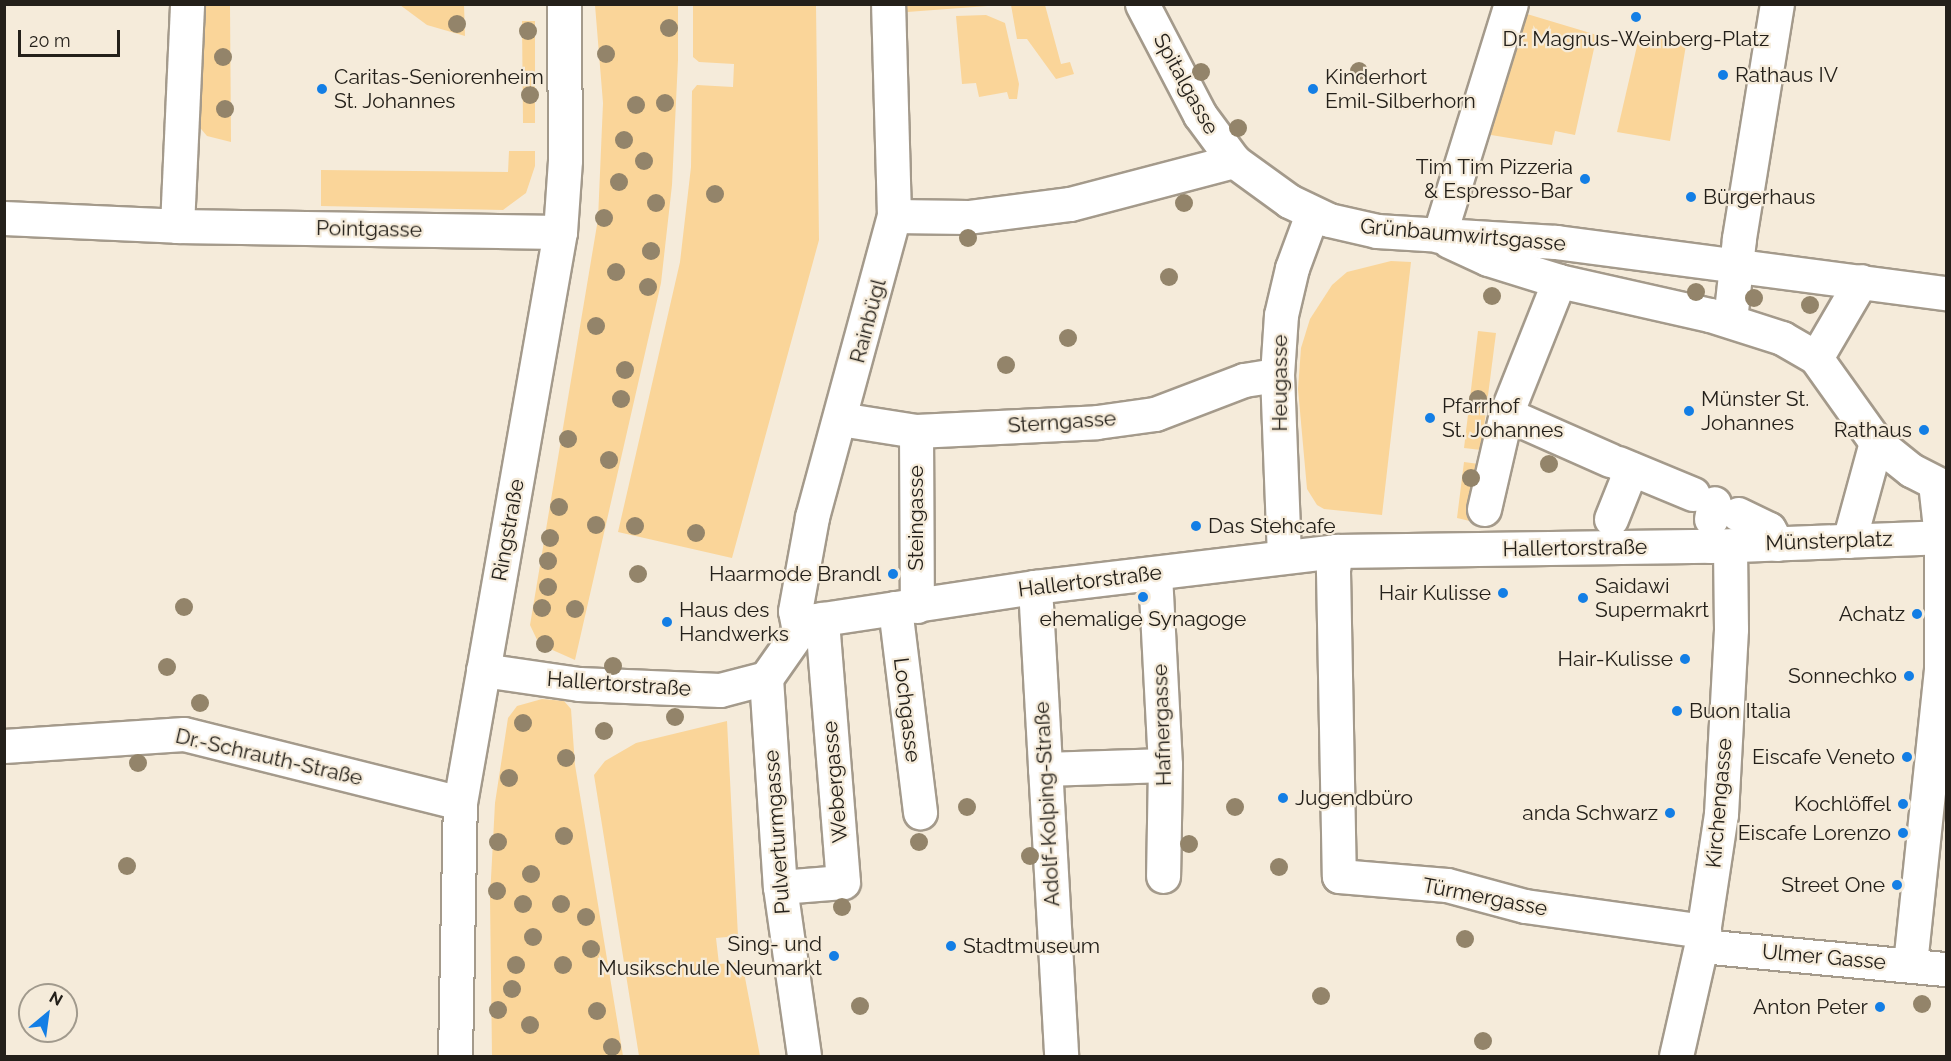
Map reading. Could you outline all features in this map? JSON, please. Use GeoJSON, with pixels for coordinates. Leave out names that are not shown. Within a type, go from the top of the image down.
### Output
{"type":"FeatureCollection","features":[{"type":"Feature","properties":{"kind":"street"},"geometry":{"type":"LineString","coordinates":[[177,226],[187,4]]}},
{"type":"Feature","properties":{"kind":"street","name":"Ringstraße"},"geometry":{"type":"LineString","coordinates":[[455,1056],[455,880],[460,803],[560,232],[565,160],[564,4]]}},
{"type":"Feature","properties":{"kind":"street","name":"Rainbügl"},"geometry":{"type":"LineString","coordinates":[[810,625],[795,611],[801,569],[894,216],[888,4]]}},
{"type":"Feature","properties":{"kind":"street"},"geometry":{"type":"LineString","coordinates":[[1511,4],[1439,236],[1488,259],[1559,281],[1730,320],[1782,338],[1816,358],[1876,442],[1931,480],[1939,537],[1941,671],[1910,964]]}},
{"type":"Feature","properties":{"kind":"street"},"geometry":{"type":"LineString","coordinates":[[1730,320],[1735,264],[1777,4]]}},
{"type":"Feature","properties":{"kind":"street","name":"Spitalgasse"},"geometry":{"type":"LineString","coordinates":[[1145,6],[1200,115],[1234,161]]}},
{"type":"Feature","properties":{"kind":"street"},"geometry":{"type":"LineString","coordinates":[[894,216],[968,217],[1070,204],[1234,161]]}},
{"type":"Feature","properties":{"kind":"street","name":"Grünbaumwirtsgasse"},"geometry":{"type":"LineString","coordinates":[[1234,161],[1269,188],[1312,214],[1377,231],[1556,242],[1947,293]]}},
{"type":"Feature","properties":{"kind":"street","name":"Heugasse"},"geometry":{"type":"LineString","coordinates":[[1284,556],[1277,375],[1286,292],[1312,214]]}},
{"type":"Feature","properties":{"kind":"street","name":"Pointgasse"},"geometry":{"type":"LineString","coordinates":[[4,218],[177,226],[560,232]]}},
{"type":"Feature","properties":{"kind":"street"},"geometry":{"type":"LineString","coordinates":[[1484,509],[1506,414],[1559,281]]}},
{"type":"Feature","properties":{"kind":"street"},"geometry":{"type":"LineString","coordinates":[[1816,358],[1861,281]]}},
{"type":"Feature","properties":{"kind":"street","name":"Sterngasse"},"geometry":{"type":"LineString","coordinates":[[840,420],[916,431],[1097,422],[1155,414],[1244,380],[1277,375]]}},
{"type":"Feature","properties":{"kind":"street"},"geometry":{"type":"LineString","coordinates":[[1506,414],[1769,529],[1777,544]]}},
{"type":"Feature","properties":{"kind":"street","name":"Steingasse"},"geometry":{"type":"LineString","coordinates":[[906,607],[916,431]]}},
{"type":"Feature","properties":{"kind":"street"},"geometry":{"type":"LineString","coordinates":[[1849,540],[1876,442]]}},
{"type":"Feature","properties":{"kind":"street"},"geometry":{"type":"LineString","coordinates":[[1611,519],[1620,464]]}},
{"type":"Feature","properties":{"kind":"street","name":"Münsterplatz"},"geometry":{"type":"LineString","coordinates":[[1730,546],[1939,537]]}},
{"type":"Feature","properties":{"kind":"street","name":"Hallertorstraße"},"geometry":{"type":"LineString","coordinates":[[810,625],[1035,587],[1336,551],[1730,546]]}},
{"type":"Feature","properties":{"kind":"street","name":"Kirchengasse"},"geometry":{"type":"LineString","coordinates":[[1676,1056],[1702,939],[1721,814],[1731,629],[1730,546]]}},
{"type":"Feature","properties":{"kind":"street","name":"Türmergasse"},"geometry":{"type":"LineString","coordinates":[[1336,551],[1333,571],[1339,876],[1447,885],[1525,906],[1702,939]]}},
{"type":"Feature","properties":{"kind":"street","name":"Hafnergasse"},"geometry":{"type":"LineString","coordinates":[[1155,574],[1166,765],[1163,876]]}},
{"type":"Feature","properties":{"kind":"street","name":"Adolf-Kolping-Straße"},"geometry":{"type":"LineString","coordinates":[[1035,587],[1061,1056]]}},
{"type":"Feature","properties":{"kind":"street","name":"Lochgasse"},"geometry":{"type":"LineString","coordinates":[[906,607],[920,812]]}},
{"type":"Feature","properties":{"kind":"street"},"geometry":{"type":"LineString","coordinates":[[766,678],[810,625]]}},
{"type":"Feature","properties":{"kind":"street","name":"Webergasse"},"geometry":{"type":"LineString","coordinates":[[780,887],[843,882],[810,625]]}},
{"type":"Feature","properties":{"kind":"street","name":"Hallertorstraße"},"geometry":{"type":"LineString","coordinates":[[483,670],[579,684],[669,690],[720,690],[766,678]]}},
{"type":"Feature","properties":{"kind":"street","name":"Pulverturmgasse"},"geometry":{"type":"LineString","coordinates":[[766,678],[780,887],[804,1056]]}},
{"type":"Feature","properties":{"kind":"street","name":"Dr.-Schrauth-Straße"},"geometry":{"type":"LineString","coordinates":[[4,746],[184,734],[460,803]]}},
{"type":"Feature","properties":{"kind":"street"},"geometry":{"type":"LineString","coordinates":[[1045,769],[1166,765]]}},
{"type":"Feature","properties":{"kind":"street","name":"Ulmer Gasse"},"geometry":{"type":"LineString","coordinates":[[1702,939],[1947,969]]}},
{"type":"Feature","properties":{"kind":"shaded area"},"geometry":{"type":"Polygon","coordinates":[[[1001,4],[907,12],[906,5],[1001,4]]]}},
{"type":"Feature","properties":{"kind":"shaded area"},"geometry":{"type":"Polygon","coordinates":[[[199,5],[230,5],[231,142],[207,136],[196,123],[199,5]]]}},
{"type":"Feature","properties":{"kind":"shaded area"},"geometry":{"type":"Polygon","coordinates":[[[400,5],[464,5],[465,36],[427,25],[400,5]]]}},
{"type":"Feature","properties":{"kind":"shaded area"},"geometry":{"type":"Polygon","coordinates":[[[595,5],[678,5],[678,60],[672,185],[661,283],[575,660],[539,644],[530,625],[598,219],[603,103],[595,5]]]}},
{"type":"Feature","properties":{"kind":"shaded area"},"geometry":{"type":"Polygon","coordinates":[[[693,5],[816,5],[819,240],[732,558],[618,532],[680,262],[691,167],[692,91],[697,85],[733,87],[734,64],[699,62],[693,57],[693,5]]]}},
{"type":"Feature","properties":{"kind":"shaded area"},"geometry":{"type":"Polygon","coordinates":[[[1011,5],[1045,5],[1061,64],[1070,62],[1074,74],[1056,79],[1027,39],[1017,39],[1011,5]]]}},
{"type":"Feature","properties":{"kind":"shaded area"},"geometry":{"type":"Polygon","coordinates":[[[1527,14],[1597,35],[1575,135],[1555,131],[1552,145],[1485,134],[1527,14]]]}},
{"type":"Feature","properties":{"kind":"shaded area"},"geometry":{"type":"Polygon","coordinates":[[[986,15],[1005,23],[1019,84],[1017,99],[1009,99],[1007,92],[979,97],[976,83],[962,84],[956,16],[986,15]]]}},
{"type":"Feature","properties":{"kind":"shaded area"},"geometry":{"type":"Polygon","coordinates":[[[522,21],[535,21],[535,123],[523,123],[522,21]]]}},
{"type":"Feature","properties":{"kind":"shaded area"},"geometry":{"type":"Polygon","coordinates":[[[1640,33],[1686,45],[1670,141],[1617,132],[1640,33]]]}},
{"type":"Feature","properties":{"kind":"shaded area"},"geometry":{"type":"Polygon","coordinates":[[[509,151],[535,151],[535,166],[526,193],[503,210],[321,206],[321,170],[508,172],[509,151]]]}},
{"type":"Feature","properties":{"kind":"shaded area"},"geometry":{"type":"Polygon","coordinates":[[[1391,261],[1411,262],[1382,515],[1324,509],[1317,505],[1307,489],[1298,389],[1301,348],[1310,319],[1332,285],[1347,272],[1391,261]]]}},
{"type":"Feature","properties":{"kind":"shaded area"},"geometry":{"type":"Polygon","coordinates":[[[1478,331],[1496,333],[1481,450],[1464,448],[1478,331]]]}},
{"type":"Feature","properties":{"kind":"shaded area"},"geometry":{"type":"Polygon","coordinates":[[[1464,462],[1479,464],[1474,522],[1457,518],[1464,462]]]}},
{"type":"Feature","properties":{"kind":"shaded area"},"geometry":{"type":"Polygon","coordinates":[[[542,699],[564,701],[571,709],[575,765],[623,1056],[492,1056],[490,897],[495,803],[508,718],[517,706],[542,699]]]}},
{"type":"Feature","properties":{"kind":"shaded area"},"geometry":{"type":"Polygon","coordinates":[[[727,721],[738,936],[716,938],[719,964],[742,962],[760,1056],[639,1056],[594,775],[605,761],[636,743],[727,721]]]}},
{"type":"Feature","properties":{"kind":"place","name":"Dr. Magnus-Weinberg-Platz"},"geometry":{"type":"Point","coordinates":[1636,17]}},
{"type":"Feature","properties":{"kind":"place","name":"Rathaus IV"},"geometry":{"type":"Point","coordinates":[1723,75]}},
{"type":"Feature","properties":{"kind":"place","name":"Caritas-Seniorenheim St. Johannes"},"geometry":{"type":"Point","coordinates":[322,89]}},
{"type":"Feature","properties":{"kind":"place","name":"Kinderhort Emil-Silberhorn"},"geometry":{"type":"Point","coordinates":[1313,89]}},
{"type":"Feature","properties":{"kind":"place","name":"Tim Tim Pizzeria & Espresso-Bar"},"geometry":{"type":"Point","coordinates":[1585,179]}},
{"type":"Feature","properties":{"kind":"place","name":"Bürgerhaus"},"geometry":{"type":"Point","coordinates":[1691,197]}},
{"type":"Feature","properties":{"kind":"place","name":"Münster St. Johannes"},"geometry":{"type":"Point","coordinates":[1689,411]}},
{"type":"Feature","properties":{"kind":"place","name":"Pfarrhof St. Johannes"},"geometry":{"type":"Point","coordinates":[1430,418]}},
{"type":"Feature","properties":{"kind":"place","name":"Rathaus"},"geometry":{"type":"Point","coordinates":[1924,430]}},
{"type":"Feature","properties":{"kind":"place","name":"Das Stehcafe"},"geometry":{"type":"Point","coordinates":[1196,526]}},
{"type":"Feature","properties":{"kind":"place","name":"Haarmode Brandl"},"geometry":{"type":"Point","coordinates":[893,574]}},
{"type":"Feature","properties":{"kind":"place","name":"Hair Kulisse"},"geometry":{"type":"Point","coordinates":[1503,593]}},
{"type":"Feature","properties":{"kind":"place","name":"ehemalige Synagoge"},"geometry":{"type":"Point","coordinates":[1143,597]}},
{"type":"Feature","properties":{"kind":"place","name":"Saidawi Supermakrt"},"geometry":{"type":"Point","coordinates":[1583,598]}},
{"type":"Feature","properties":{"kind":"place","name":"Achatz"},"geometry":{"type":"Point","coordinates":[1917,614]}},
{"type":"Feature","properties":{"kind":"place","name":"Haus des Handwerks"},"geometry":{"type":"Point","coordinates":[667,622]}},
{"type":"Feature","properties":{"kind":"place","name":"Hair-Kulisse"},"geometry":{"type":"Point","coordinates":[1685,659]}},
{"type":"Feature","properties":{"kind":"place","name":"Sonnechko"},"geometry":{"type":"Point","coordinates":[1909,676]}},
{"type":"Feature","properties":{"kind":"place","name":"Buon Italia"},"geometry":{"type":"Point","coordinates":[1677,711]}},
{"type":"Feature","properties":{"kind":"place","name":"Eiscafe Veneto"},"geometry":{"type":"Point","coordinates":[1907,757]}},
{"type":"Feature","properties":{"kind":"place","name":"Jugendbüro"},"geometry":{"type":"Point","coordinates":[1283,798]}},
{"type":"Feature","properties":{"kind":"place","name":"Kochlöffel"},"geometry":{"type":"Point","coordinates":[1903,804]}},
{"type":"Feature","properties":{"kind":"place","name":"anda Schwarz"},"geometry":{"type":"Point","coordinates":[1670,813]}},
{"type":"Feature","properties":{"kind":"place","name":"Eiscafe Lorenzo"},"geometry":{"type":"Point","coordinates":[1903,833]}},
{"type":"Feature","properties":{"kind":"place","name":"Street One"},"geometry":{"type":"Point","coordinates":[1897,885]}},
{"type":"Feature","properties":{"kind":"place","name":"Stadtmuseum"},"geometry":{"type":"Point","coordinates":[951,946]}},
{"type":"Feature","properties":{"kind":"place","name":"Sing- und Musikschule Neumarkt"},"geometry":{"type":"Point","coordinates":[834,956]}},
{"type":"Feature","properties":{"kind":"place","name":"Anton Peter"},"geometry":{"type":"Point","coordinates":[1880,1007]}}]}
